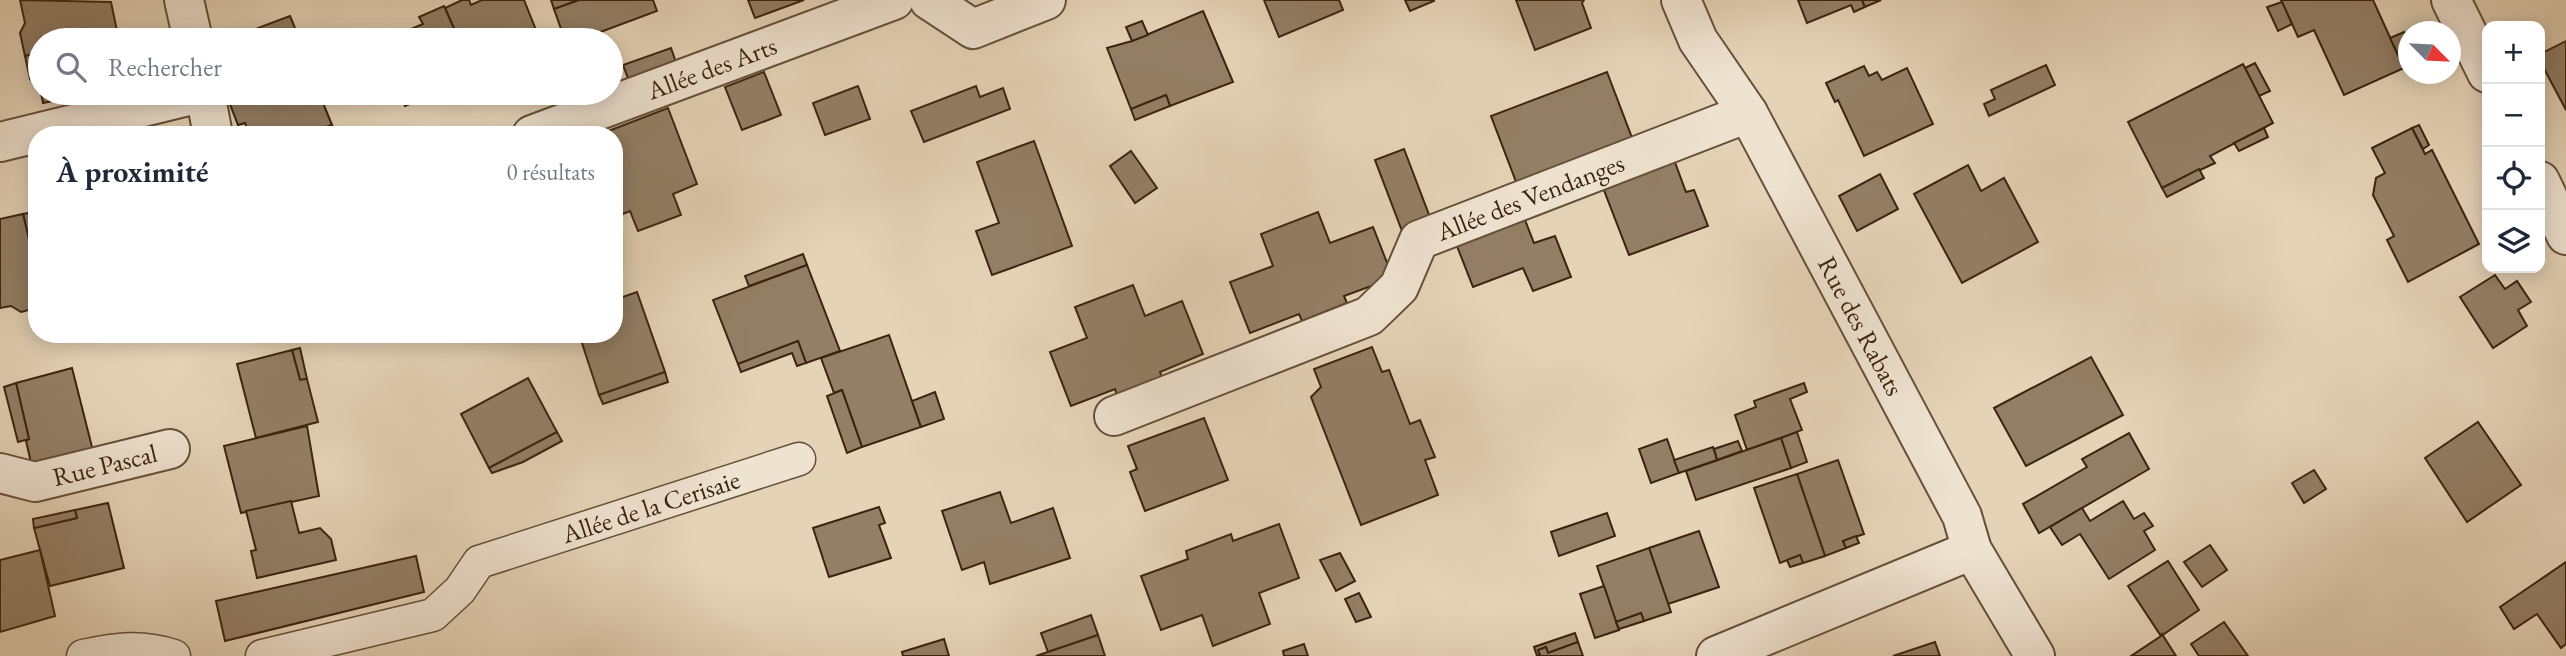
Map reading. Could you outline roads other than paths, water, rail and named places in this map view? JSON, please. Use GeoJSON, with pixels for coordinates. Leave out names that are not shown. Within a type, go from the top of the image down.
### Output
{"type":"FeatureCollection","features":[{"type":"Feature","properties":{"kind":"street"},"geometry":{"type":"LineString","coordinates":[[184,0],[190,28]]}},
{"type":"Feature","properties":{"kind":"street","name":"Allée des Arts"},"geometry":{"type":"LineString","coordinates":[[623,101],[894,0]]}},
{"type":"Feature","properties":{"kind":"street"},"geometry":{"type":"LineString","coordinates":[[929,0],[973,29],[1046,0]]}},
{"type":"Feature","properties":{"kind":"street","name":"Rue des Rabats"},"geometry":{"type":"LineString","coordinates":[[1681,0],[1698,40],[1748,113],[1962,516],[1972,550],[2035,656]]}},
{"type":"Feature","properties":{"kind":"street"},"geometry":{"type":"LineString","coordinates":[[2451,0],[2482,63]]}},
{"type":"Feature","properties":{"kind":"street"},"geometry":{"type":"LineString","coordinates":[[66,126],[153,105]]}},
{"type":"Feature","properties":{"kind":"street"},"geometry":{"type":"LineString","coordinates":[[205,105],[211,126]]}},
{"type":"Feature","properties":{"kind":"street","name":"Allée des Arts"},"geometry":{"type":"LineString","coordinates":[[556,126],[612,105]]}},
{"type":"Feature","properties":{"kind":"street","name":"Allée des Vendanges"},"geometry":{"type":"LineString","coordinates":[[1114,416],[1369,316],[1398,287],[1419,240],[1748,113]]}},
{"type":"Feature","properties":{"kind":"street"},"geometry":{"type":"LineString","coordinates":[[0,142],[28,135]]}},
{"type":"Feature","properties":{"kind":"street"},"geometry":{"type":"LineString","coordinates":[[2545,191],[2566,234]]}},
{"type":"Feature","properties":{"kind":"street","name":"Rue Pascal"},"geometry":{"type":"LineString","coordinates":[[0,473],[35,482],[170,449]]}},
{"type":"Feature","properties":{"kind":"street"},"geometry":{"type":"LineString","coordinates":[[1716,656],[1972,550]]}},
{"type":"Feature","properties":{"kind":"lane","name":"Allée de la Cerisaie"},"geometry":{"type":"LineString","coordinates":[[262,656],[433,615],[460,590],[479,562],[799,458]]}},
{"type":"Feature","properties":{"kind":"lane"},"geometry":{"type":"LineString","coordinates":[[83,656],[124,647],[151,649],[174,656]]}}]}
